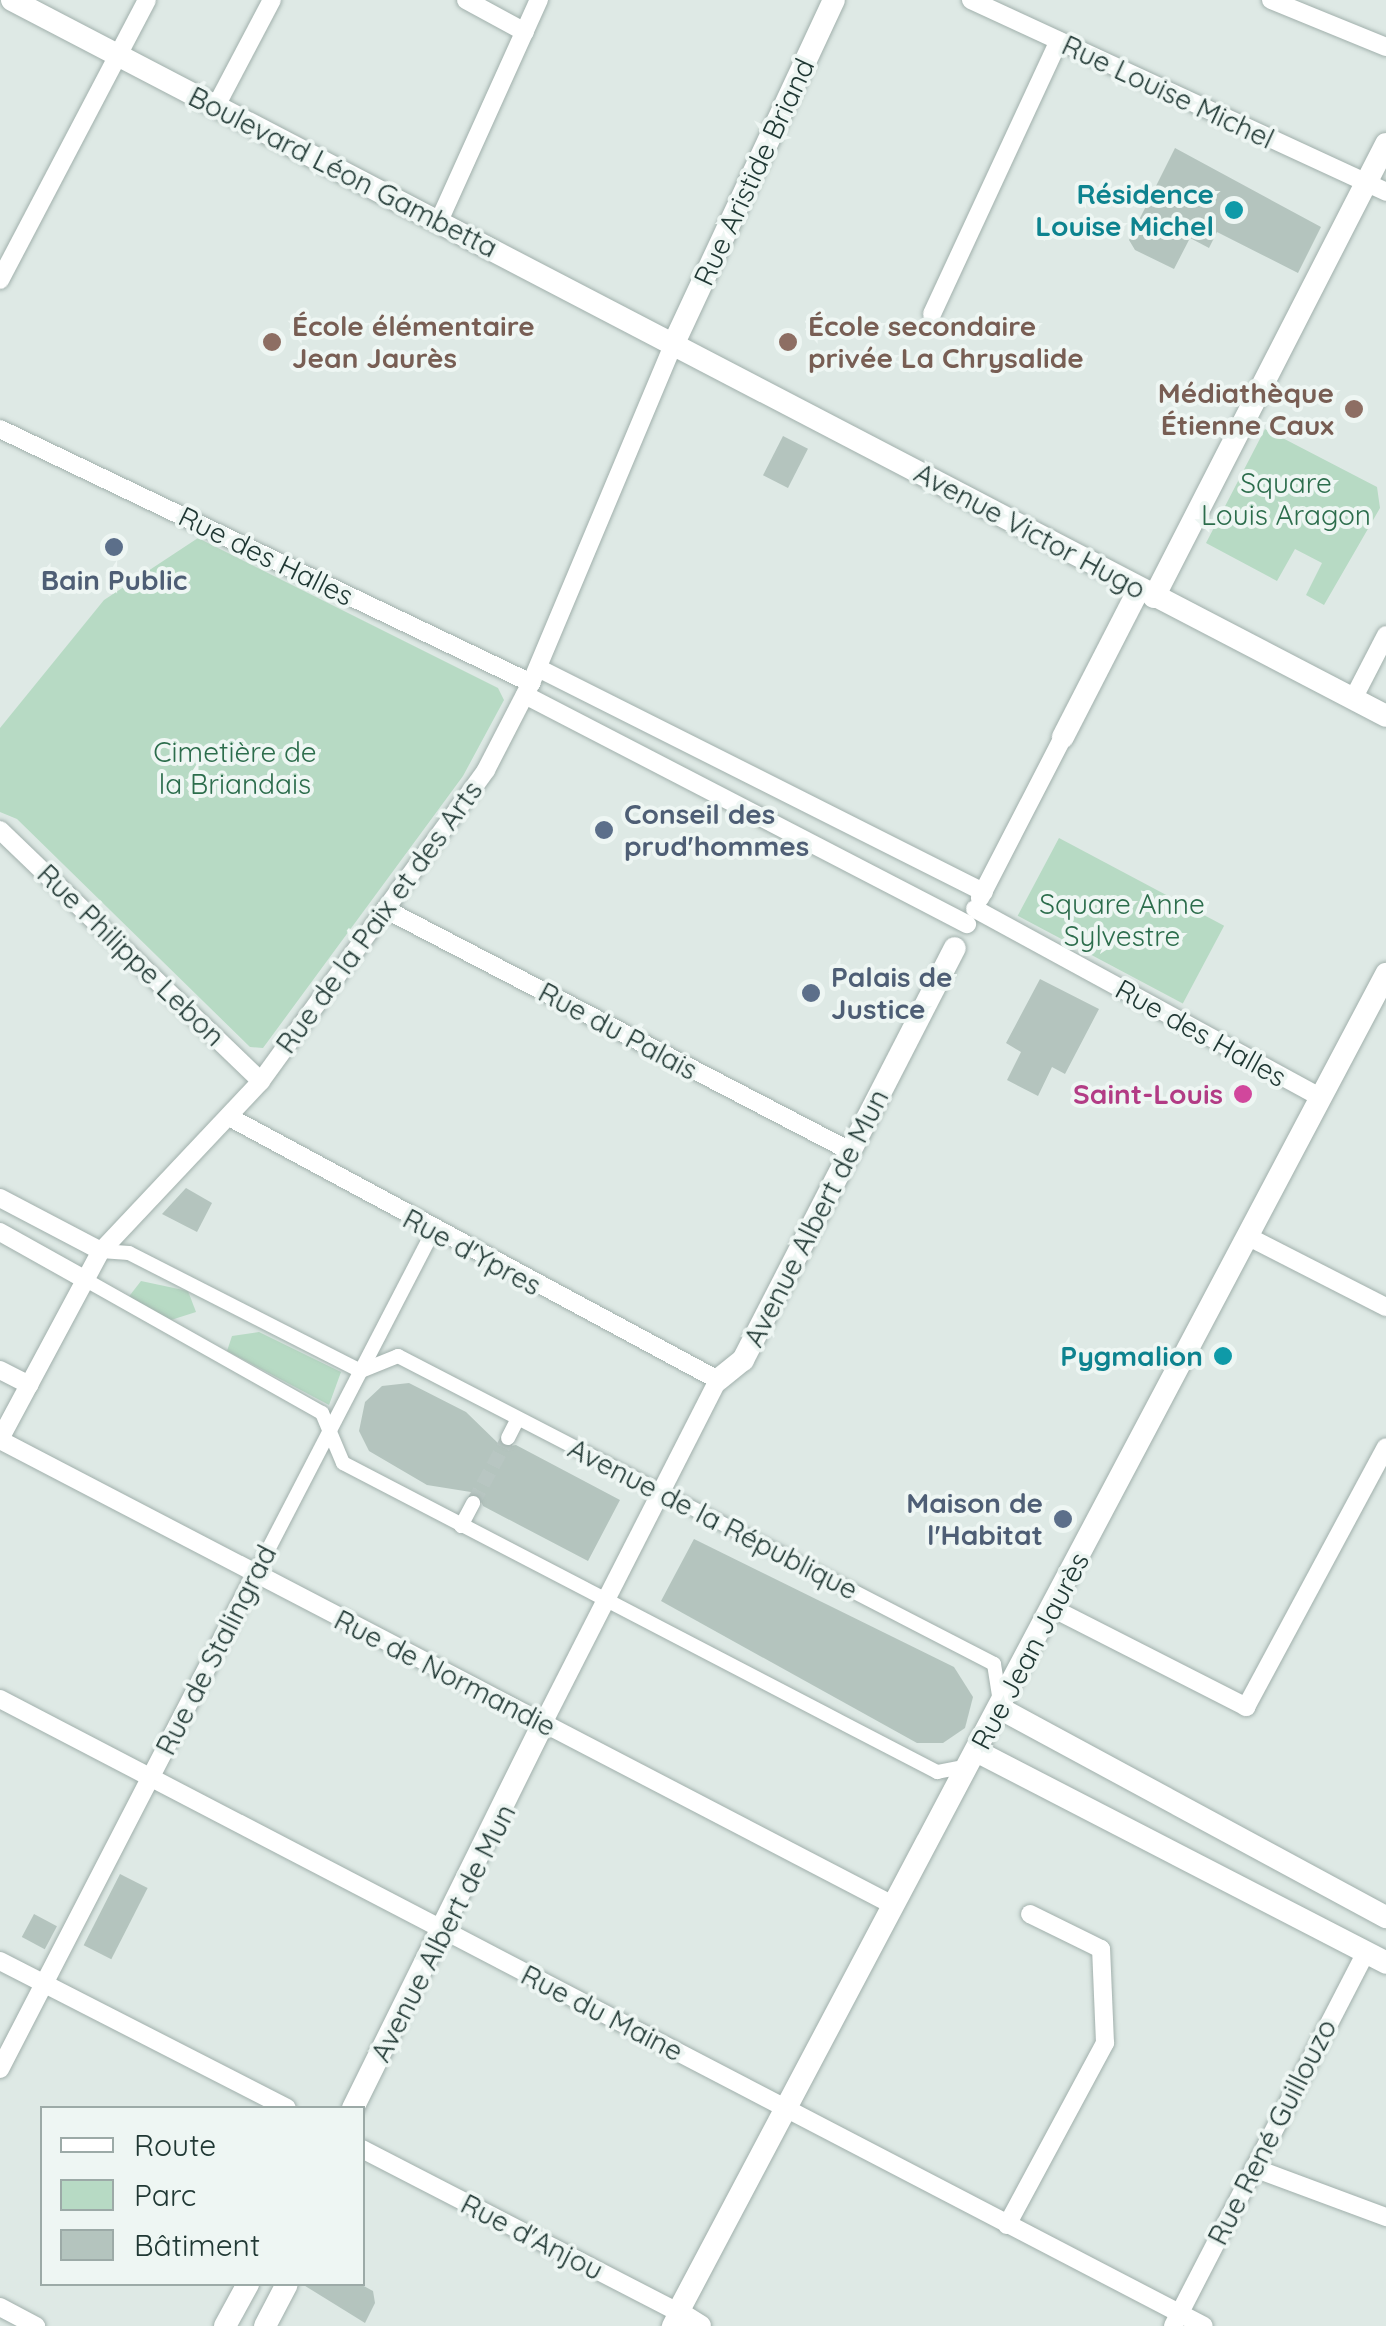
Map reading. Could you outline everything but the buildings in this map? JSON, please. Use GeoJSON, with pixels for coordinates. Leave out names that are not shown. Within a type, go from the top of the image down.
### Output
{"type":"FeatureCollection","features":[{"type":"Feature","properties":{"kind":"street","name":"Boulevard Léon Gambetta"},"geometry":{"type":"LineString","coordinates":[[12,0],[674,344]]}},
{"type":"Feature","properties":{"kind":"street"},"geometry":{"type":"LineString","coordinates":[[0,280],[147,0]]}},
{"type":"Feature","properties":{"kind":"street"},"geometry":{"type":"LineString","coordinates":[[216,106],[272,0]]}},
{"type":"Feature","properties":{"kind":"street"},"geometry":{"type":"LineString","coordinates":[[466,0],[525,32]]}},
{"type":"Feature","properties":{"kind":"street"},"geometry":{"type":"LineString","coordinates":[[439,222],[539,0]]}},
{"type":"Feature","properties":{"kind":"street","name":"Rue Aristide Briand"},"geometry":{"type":"LineString","coordinates":[[674,344],[834,0]]}},
{"type":"Feature","properties":{"kind":"street","name":"Rue Louise Michel"},"geometry":{"type":"LineString","coordinates":[[971,0],[1376,188]]}},
{"type":"Feature","properties":{"kind":"street"},"geometry":{"type":"LineString","coordinates":[[1272,0],[1386,47]]}},
{"type":"Feature","properties":{"kind":"street"},"geometry":{"type":"LineString","coordinates":[[932,314],[1059,41]]}},
{"type":"Feature","properties":{"kind":"street","name":"Avenue Albert de Mun"},"geometry":{"type":"LineString","coordinates":[[355,2106],[444,1932],[602,1600],[718,1380],[743,1360],[1063,737],[1376,188],[1386,144]]}},
{"type":"Feature","properties":{"kind":"street","name":"Avenue Victor Hugo"},"geometry":{"type":"LineString","coordinates":[[674,344],[1386,716]]}},
{"type":"Feature","properties":{"kind":"street","name":"Rue de la Paix et des Arts"},"geometry":{"type":"LineString","coordinates":[[0,1440],[101,1251],[231,1118],[486,770],[531,682],[674,344]]}},
{"type":"Feature","properties":{"kind":"street","name":"Rue des Halles"},"geometry":{"type":"LineString","coordinates":[[0,429],[984,892]]}},
{"type":"Feature","properties":{"kind":"street"},"geometry":{"type":"LineString","coordinates":[[1353,700],[1386,635]]}},
{"type":"Feature","properties":{"kind":"street","name":"Rue des Halles"},"geometry":{"type":"LineString","coordinates":[[531,682],[1321,1098]]}},
{"type":"Feature","properties":{"kind":"street","name":"Rue Philippe Lebon"},"geometry":{"type":"LineString","coordinates":[[0,830],[260,1081]]}},
{"type":"Feature","properties":{"kind":"street","name":"Rue du Palais"},"geometry":{"type":"LineString","coordinates":[[385,909],[850,1152]]}},
{"type":"Feature","properties":{"kind":"street","name":"Rue Jean Jaurès"},"geometry":{"type":"LineString","coordinates":[[675,2319],[891,1904],[1001,1709],[1385,977]]}},
{"type":"Feature","properties":{"kind":"street","name":"Rue d'Ypres"},"geometry":{"type":"LineString","coordinates":[[231,1118],[432,1232],[718,1380]]}},
{"type":"Feature","properties":{"kind":"street"},"geometry":{"type":"LineString","coordinates":[[0,1198],[101,1251],[129,1253],[361,1371]]}},
{"type":"Feature","properties":{"kind":"street"},"geometry":{"type":"LineString","coordinates":[[0,1232],[333,1425],[343,1463],[461,1526],[936,1772],[971,1760],[1376,1957]]}},
{"type":"Feature","properties":{"kind":"street","name":"Rue de Stalingrad"},"geometry":{"type":"LineString","coordinates":[[0,2070],[432,1232]]}},
{"type":"Feature","properties":{"kind":"street"},"geometry":{"type":"LineString","coordinates":[[1248,1237],[1386,1307]]}},
{"type":"Feature","properties":{"kind":"street","name":"Avenue de la République"},"geometry":{"type":"LineString","coordinates":[[361,1371],[398,1356],[994,1664],[1001,1709]]}},
{"type":"Feature","properties":{"kind":"street"},"geometry":{"type":"LineString","coordinates":[[0,1370],[28,1384]]}},
{"type":"Feature","properties":{"kind":"street"},"geometry":{"type":"LineString","coordinates":[[508,1438],[518,1418]]}},
{"type":"Feature","properties":{"kind":"street","name":"Rue de Normandie"},"geometry":{"type":"LineString","coordinates":[[0,1440],[891,1904]]}},
{"type":"Feature","properties":{"kind":"street"},"geometry":{"type":"LineString","coordinates":[[1054,1609],[1246,1707],[1386,1447]]}},
{"type":"Feature","properties":{"kind":"street"},"geometry":{"type":"LineString","coordinates":[[461,1526],[473,1503]]}},
{"type":"Feature","properties":{"kind":"street","name":"Rue du Maine"},"geometry":{"type":"LineString","coordinates":[[0,1699],[1007,2225],[1176,2320],[1204,2326]]}},
{"type":"Feature","properties":{"kind":"street"},"geometry":{"type":"LineString","coordinates":[[1001,1709],[1385,1915]]}},
{"type":"Feature","properties":{"kind":"street"},"geometry":{"type":"LineString","coordinates":[[1007,2225],[1105,2043],[1101,1949],[1030,1914]]}},
{"type":"Feature","properties":{"kind":"street","name":"Rue René Guillouzo"},"geometry":{"type":"LineString","coordinates":[[1176,2320],[1254,2168],[1376,1957]]}},
{"type":"Feature","properties":{"kind":"street"},"geometry":{"type":"LineString","coordinates":[[0,1961],[40,1991],[283,2106]]}},
{"type":"Feature","properties":{"kind":"street","name":"Rue d'Anjou"},"geometry":{"type":"LineString","coordinates":[[365,2151],[675,2319],[700,2326]]}},
{"type":"Feature","properties":{"kind":"street"},"geometry":{"type":"LineString","coordinates":[[1254,2168],[1386,2217]]}},
{"type":"Feature","properties":{"kind":"street"},"geometry":{"type":"LineString","coordinates":[[225,2326],[247,2286]]}},
{"type":"Feature","properties":{"kind":"street"},"geometry":{"type":"LineString","coordinates":[[265,2326],[286,2286]]}},
{"type":"Feature","properties":{"kind":"street"},"geometry":{"type":"LineString","coordinates":[[0,2308],[36,2326]]}},
{"type":"Feature","properties":{"kind":"green space","name":"Square Louis Aragon"},"geometry":{"type":"Polygon","coordinates":[[[1265,429],[1377,487],[1380,508],[1324,605],[1306,595],[1322,563],[1295,549],[1277,581],[1206,543],[1265,429]]]}},
{"type":"Feature","properties":{"kind":"green space","name":"Cimetière de la Briandais"},"geometry":{"type":"Polygon","coordinates":[[[198,538],[498,688],[504,700],[463,776],[263,1048],[250,1047],[17,819],[0,812],[0,728],[104,600],[198,538]]]}},
{"type":"Feature","properties":{"kind":"green space","name":"Square Anne Sylvestre"},"geometry":{"type":"Polygon","coordinates":[[[1059,838],[1224,926],[1183,1003],[1018,916],[1059,838]]]}},
{"type":"Feature","properties":{"kind":"green space"},"geometry":{"type":"Polygon","coordinates":[[[141,1281],[188,1291],[196,1312],[171,1320],[127,1299],[141,1281]]]}},
{"type":"Feature","properties":{"kind":"green space"},"geometry":{"type":"Polygon","coordinates":[[[259,1332],[341,1372],[329,1405],[227,1351],[232,1336],[259,1332]]]}},
{"type":"Feature","properties":{"kind":"tunnel"},"geometry":{"type":"LineString","coordinates":[[473,1503],[508,1438]]}},
{"type":"Feature","properties":{"kind":"place","name":"Résidence Louise Michel"},"geometry":{"type":"Point","coordinates":[1234,210]}},
{"type":"Feature","properties":{"kind":"place","name":"École élémentaire Jean Jaurès"},"geometry":{"type":"Point","coordinates":[272,342]}},
{"type":"Feature","properties":{"kind":"place","name":"École secondaire privée La Chrysalide"},"geometry":{"type":"Point","coordinates":[788,342]}},
{"type":"Feature","properties":{"kind":"place","name":"Médiathèque Étienne Caux"},"geometry":{"type":"Point","coordinates":[1354,409]}},
{"type":"Feature","properties":{"kind":"place","name":"Bain Public"},"geometry":{"type":"Point","coordinates":[114,547]}},
{"type":"Feature","properties":{"kind":"place","name":"Conseil des prud'hommes"},"geometry":{"type":"Point","coordinates":[604,830]}},
{"type":"Feature","properties":{"kind":"place","name":"Palais de Justice"},"geometry":{"type":"Point","coordinates":[811,993]}},
{"type":"Feature","properties":{"kind":"place","name":"Saint-Louis"},"geometry":{"type":"Point","coordinates":[1243,1094]}},
{"type":"Feature","properties":{"kind":"place","name":"Pygmalion"},"geometry":{"type":"Point","coordinates":[1223,1356]}},
{"type":"Feature","properties":{"kind":"place","name":"Maison de l'Habitat"},"geometry":{"type":"Point","coordinates":[1063,1519]}}]}
